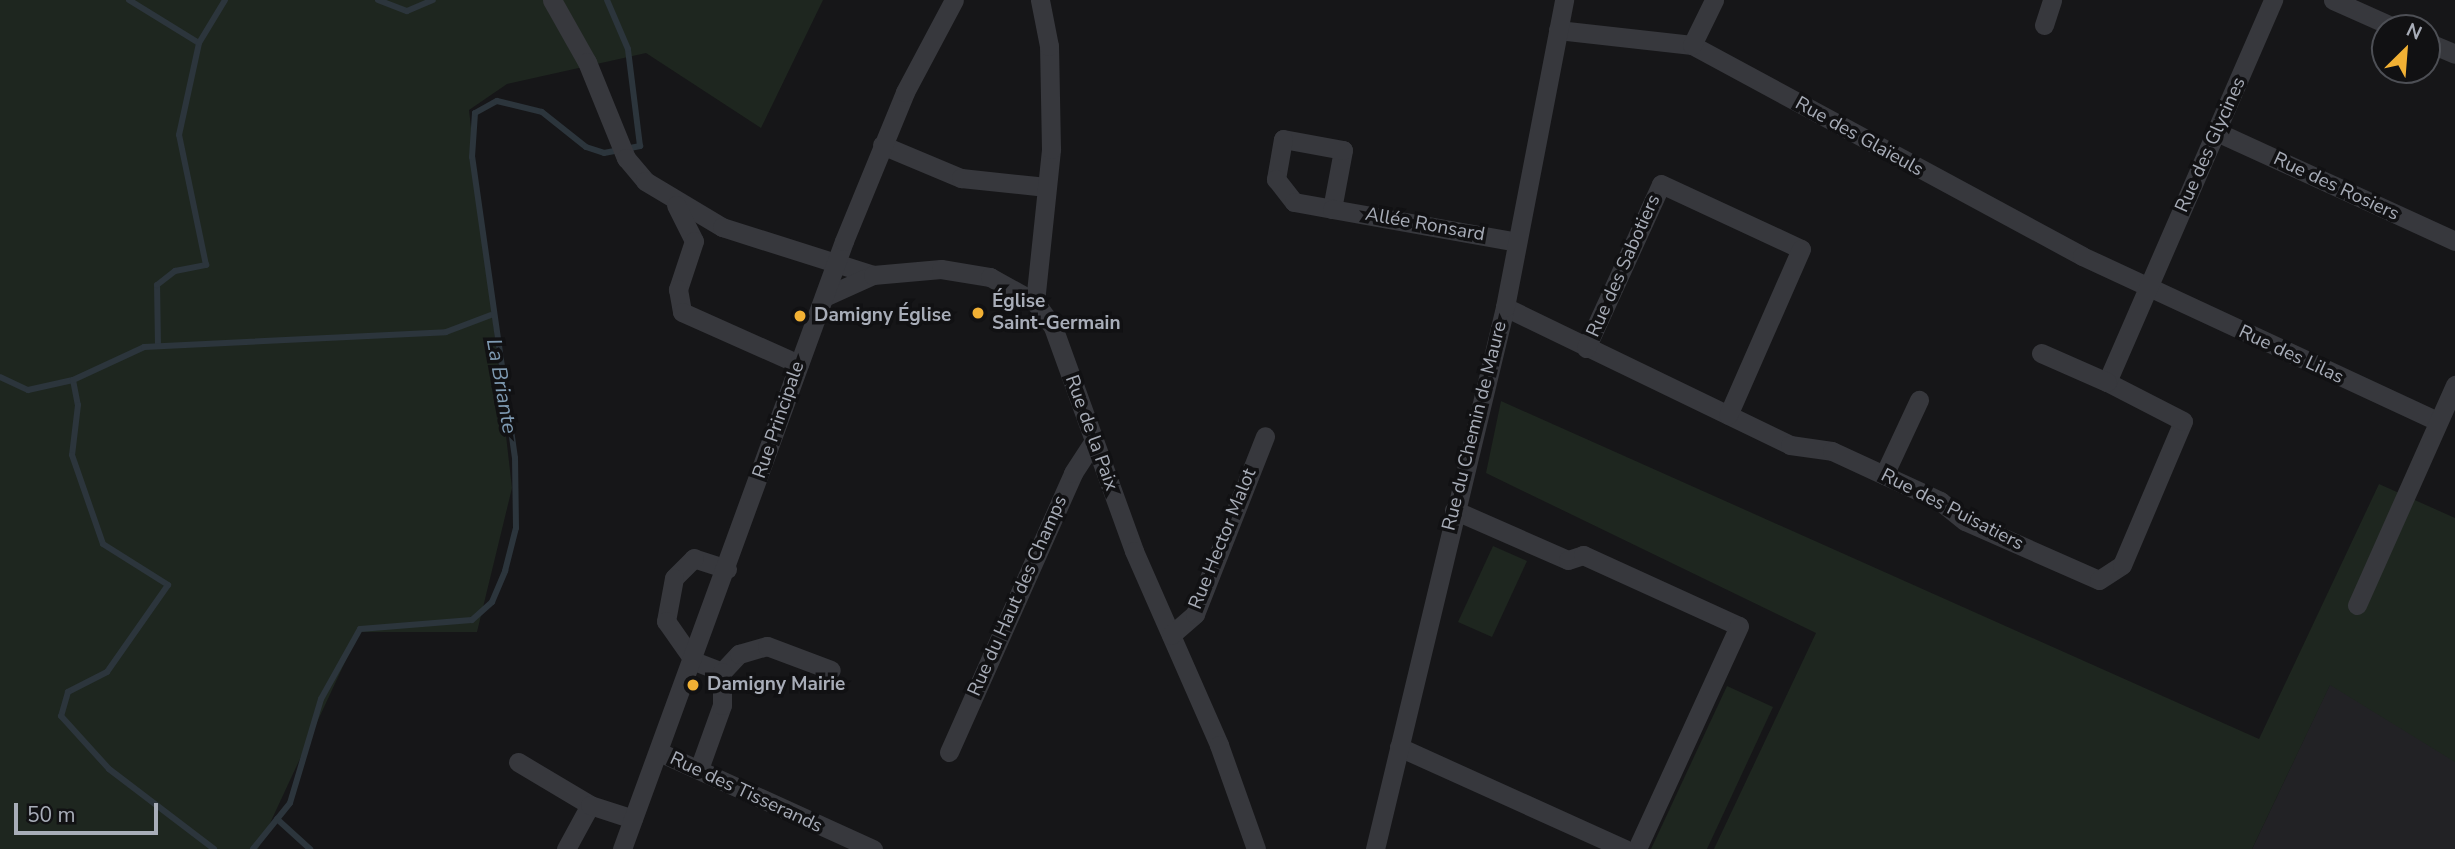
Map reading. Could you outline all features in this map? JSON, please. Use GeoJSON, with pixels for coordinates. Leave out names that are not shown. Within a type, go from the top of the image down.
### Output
{"type":"FeatureCollection","features":[{"type":"Feature","properties":{"kind":"street"},"geometry":{"type":"LineString","coordinates":[[552,0],[587,62],[614,132],[631,167],[687,216],[694,241],[678,289],[682,312],[799,364]]}},
{"type":"Feature","properties":{"kind":"street","name":"Rue Principale"},"geometry":{"type":"LineString","coordinates":[[622,849],[694,661],[799,364],[882,145],[954,0]]}},
{"type":"Feature","properties":{"kind":"street"},"geometry":{"type":"LineString","coordinates":[[673,201],[722,227],[835,267],[873,275],[941,269],[978,275],[1035,302],[1047,187],[1051,83],[1040,0]]}},
{"type":"Feature","properties":{"kind":"street","name":"Rue du Chemin de Maure"},"geometry":{"type":"LineString","coordinates":[[1375,849],[1454,510],[1505,307],[1564,0]]}},
{"type":"Feature","properties":{"kind":"street"},"geometry":{"type":"LineString","coordinates":[[1692,45],[1714,0]]}},
{"type":"Feature","properties":{"kind":"street"},"geometry":{"type":"LineString","coordinates":[[2044,25],[2052,0]]}},
{"type":"Feature","properties":{"kind":"street","name":"Rue des Glycines"},"geometry":{"type":"LineString","coordinates":[[2147,289],[2273,0]]}},
{"type":"Feature","properties":{"kind":"street"},"geometry":{"type":"LineString","coordinates":[[2333,0],[2371,17]]}},
{"type":"Feature","properties":{"kind":"street","name":"Rue des Glaïeuls"},"geometry":{"type":"LineString","coordinates":[[1558,30],[1692,45],[2147,289]]}},
{"type":"Feature","properties":{"kind":"street","name":"Rue des Rosiers"},"geometry":{"type":"LineString","coordinates":[[2217,132],[2455,241]]}},
{"type":"Feature","properties":{"kind":"street"},"geometry":{"type":"LineString","coordinates":[[882,145],[961,178],[1047,187]]}},
{"type":"Feature","properties":{"kind":"street","name":"Rue des Sabotiers"},"geometry":{"type":"LineString","coordinates":[[1586,348],[1661,184],[1801,249],[1728,415]]}},
{"type":"Feature","properties":{"kind":"street","name":"Allée Ronsard"},"geometry":{"type":"LineString","coordinates":[[1332,209],[1517,242]]}},
{"type":"Feature","properties":{"kind":"street"},"geometry":{"type":"LineString","coordinates":[[694,241],[722,227]]}},
{"type":"Feature","properties":{"kind":"street"},"geometry":{"type":"LineString","coordinates":[[824,298],[873,275]]}},
{"type":"Feature","properties":{"kind":"street"},"geometry":{"type":"LineString","coordinates":[[2041,353],[2106,382],[2147,289]]}},
{"type":"Feature","properties":{"kind":"street","name":"Rue des Lilas"},"geometry":{"type":"LineString","coordinates":[[2147,289],[2435,420]]}},
{"type":"Feature","properties":{"kind":"street","name":"Rue de la Paix"},"geometry":{"type":"LineString","coordinates":[[1035,302],[1053,327],[1093,442],[1256,849]]}},
{"type":"Feature","properties":{"kind":"street","name":"Rue des Puisatiers"},"geometry":{"type":"LineString","coordinates":[[1505,307],[1790,445],[1832,451],[1884,475],[1965,521],[2099,580],[2122,565],[2183,421],[2106,382]]}},
{"type":"Feature","properties":{"kind":"street"},"geometry":{"type":"LineString","coordinates":[[2357,605],[2435,420],[2455,384]]}},
{"type":"Feature","properties":{"kind":"street"},"geometry":{"type":"LineString","coordinates":[[1884,475],[1919,400]]}},
{"type":"Feature","properties":{"kind":"street","name":"Rue Hector Malot"},"geometry":{"type":"LineString","coordinates":[[1171,635],[1195,614],[1265,436]]}},
{"type":"Feature","properties":{"kind":"street","name":"Rue du Haut des Champs"},"geometry":{"type":"LineString","coordinates":[[949,752],[1073,473],[1093,442]]}},
{"type":"Feature","properties":{"kind":"street"},"geometry":{"type":"LineString","coordinates":[[1454,510],[1568,560],[1583,555],[1739,626],[1637,849]]}},
{"type":"Feature","properties":{"kind":"street"},"geometry":{"type":"LineString","coordinates":[[722,672],[694,661],[666,621],[674,578],[694,558],[727,569]]}},
{"type":"Feature","properties":{"kind":"street"},"geometry":{"type":"LineString","coordinates":[[699,769],[722,705],[722,672],[739,654],[766,646],[831,670]]}},
{"type":"Feature","properties":{"kind":"street"},"geometry":{"type":"LineString","coordinates":[[1399,747],[1625,849]]}},
{"type":"Feature","properties":{"kind":"street","name":"Rue des Tisserands"},"geometry":{"type":"LineString","coordinates":[[659,752],[873,849]]}},
{"type":"Feature","properties":{"kind":"street"},"geometry":{"type":"LineString","coordinates":[[518,762],[590,805],[633,819]]}},
{"type":"Feature","properties":{"kind":"street"},"geometry":{"type":"LineString","coordinates":[[566,849],[590,805]]}},
{"type":"Feature","properties":{"kind":"shaded area"},"geometry":{"type":"Polygon","coordinates":[[[0,0],[823,0],[761,128],[646,53],[507,84],[469,110],[512,488],[477,632],[359,632],[258,849],[0,849],[0,0]]]}},
{"type":"Feature","properties":{"kind":"shaded area"},"geometry":{"type":"Polygon","coordinates":[[[1501,401],[2259,739],[2379,484],[2455,518],[2455,762],[2330,685],[2252,849],[1714,849],[1816,633],[1486,473],[1501,401]]]}},
{"type":"Feature","properties":{"kind":"shaded area"},"geometry":{"type":"Polygon","coordinates":[[[1493,546],[1527,561],[1492,637],[1458,622],[1493,546]]]}},
{"type":"Feature","properties":{"kind":"shaded area"},"geometry":{"type":"Polygon","coordinates":[[[2394,549],[2455,582],[2455,849],[2252,849],[2394,549]]]}},
{"type":"Feature","properties":{"kind":"shaded area"},"geometry":{"type":"Polygon","coordinates":[[[1727,686],[1773,707],[1707,849],[1651,849],[1727,686]]]}},
{"type":"Feature","properties":{"kind":"waterway"},"geometry":{"type":"LineString","coordinates":[[129,0],[199,43]]}},
{"type":"Feature","properties":{"kind":"waterway"},"geometry":{"type":"LineString","coordinates":[[158,346],[157,285],[175,271],[206,265],[179,135],[199,43],[225,0]]}},
{"type":"Feature","properties":{"kind":"waterway"},"geometry":{"type":"LineString","coordinates":[[378,0],[407,11],[433,0]]}},
{"type":"Feature","properties":{"kind":"waterway","name":"La Briante"},"geometry":{"type":"LineString","coordinates":[[253,849],[290,803],[321,699],[360,629],[472,620],[492,602],[505,571],[516,528],[515,458],[472,157],[475,113],[497,101],[542,112],[586,147],[604,153],[640,146],[628,49],[607,0]]}},
{"type":"Feature","properties":{"kind":"waterway"},"geometry":{"type":"LineString","coordinates":[[73,380],[144,347],[446,332],[491,315]]}},
{"type":"Feature","properties":{"kind":"waterway"},"geometry":{"type":"LineString","coordinates":[[0,377],[28,390],[73,380],[78,405],[72,455],[103,544],[168,585],[107,672],[68,692],[61,716],[109,769],[214,849]]}},
{"type":"Feature","properties":{"kind":"waterway"},"geometry":{"type":"LineString","coordinates":[[277,819],[310,849]]}},
{"type":"Feature","properties":{"kind":"place","name":"Église Saint-Germain"},"geometry":{"type":"Point","coordinates":[978,313]}},
{"type":"Feature","properties":{"kind":"place","name":"Damigny Église"},"geometry":{"type":"Point","coordinates":[800,316]}},
{"type":"Feature","properties":{"kind":"place","name":"Damigny Mairie"},"geometry":{"type":"Point","coordinates":[693,685]}}]}
